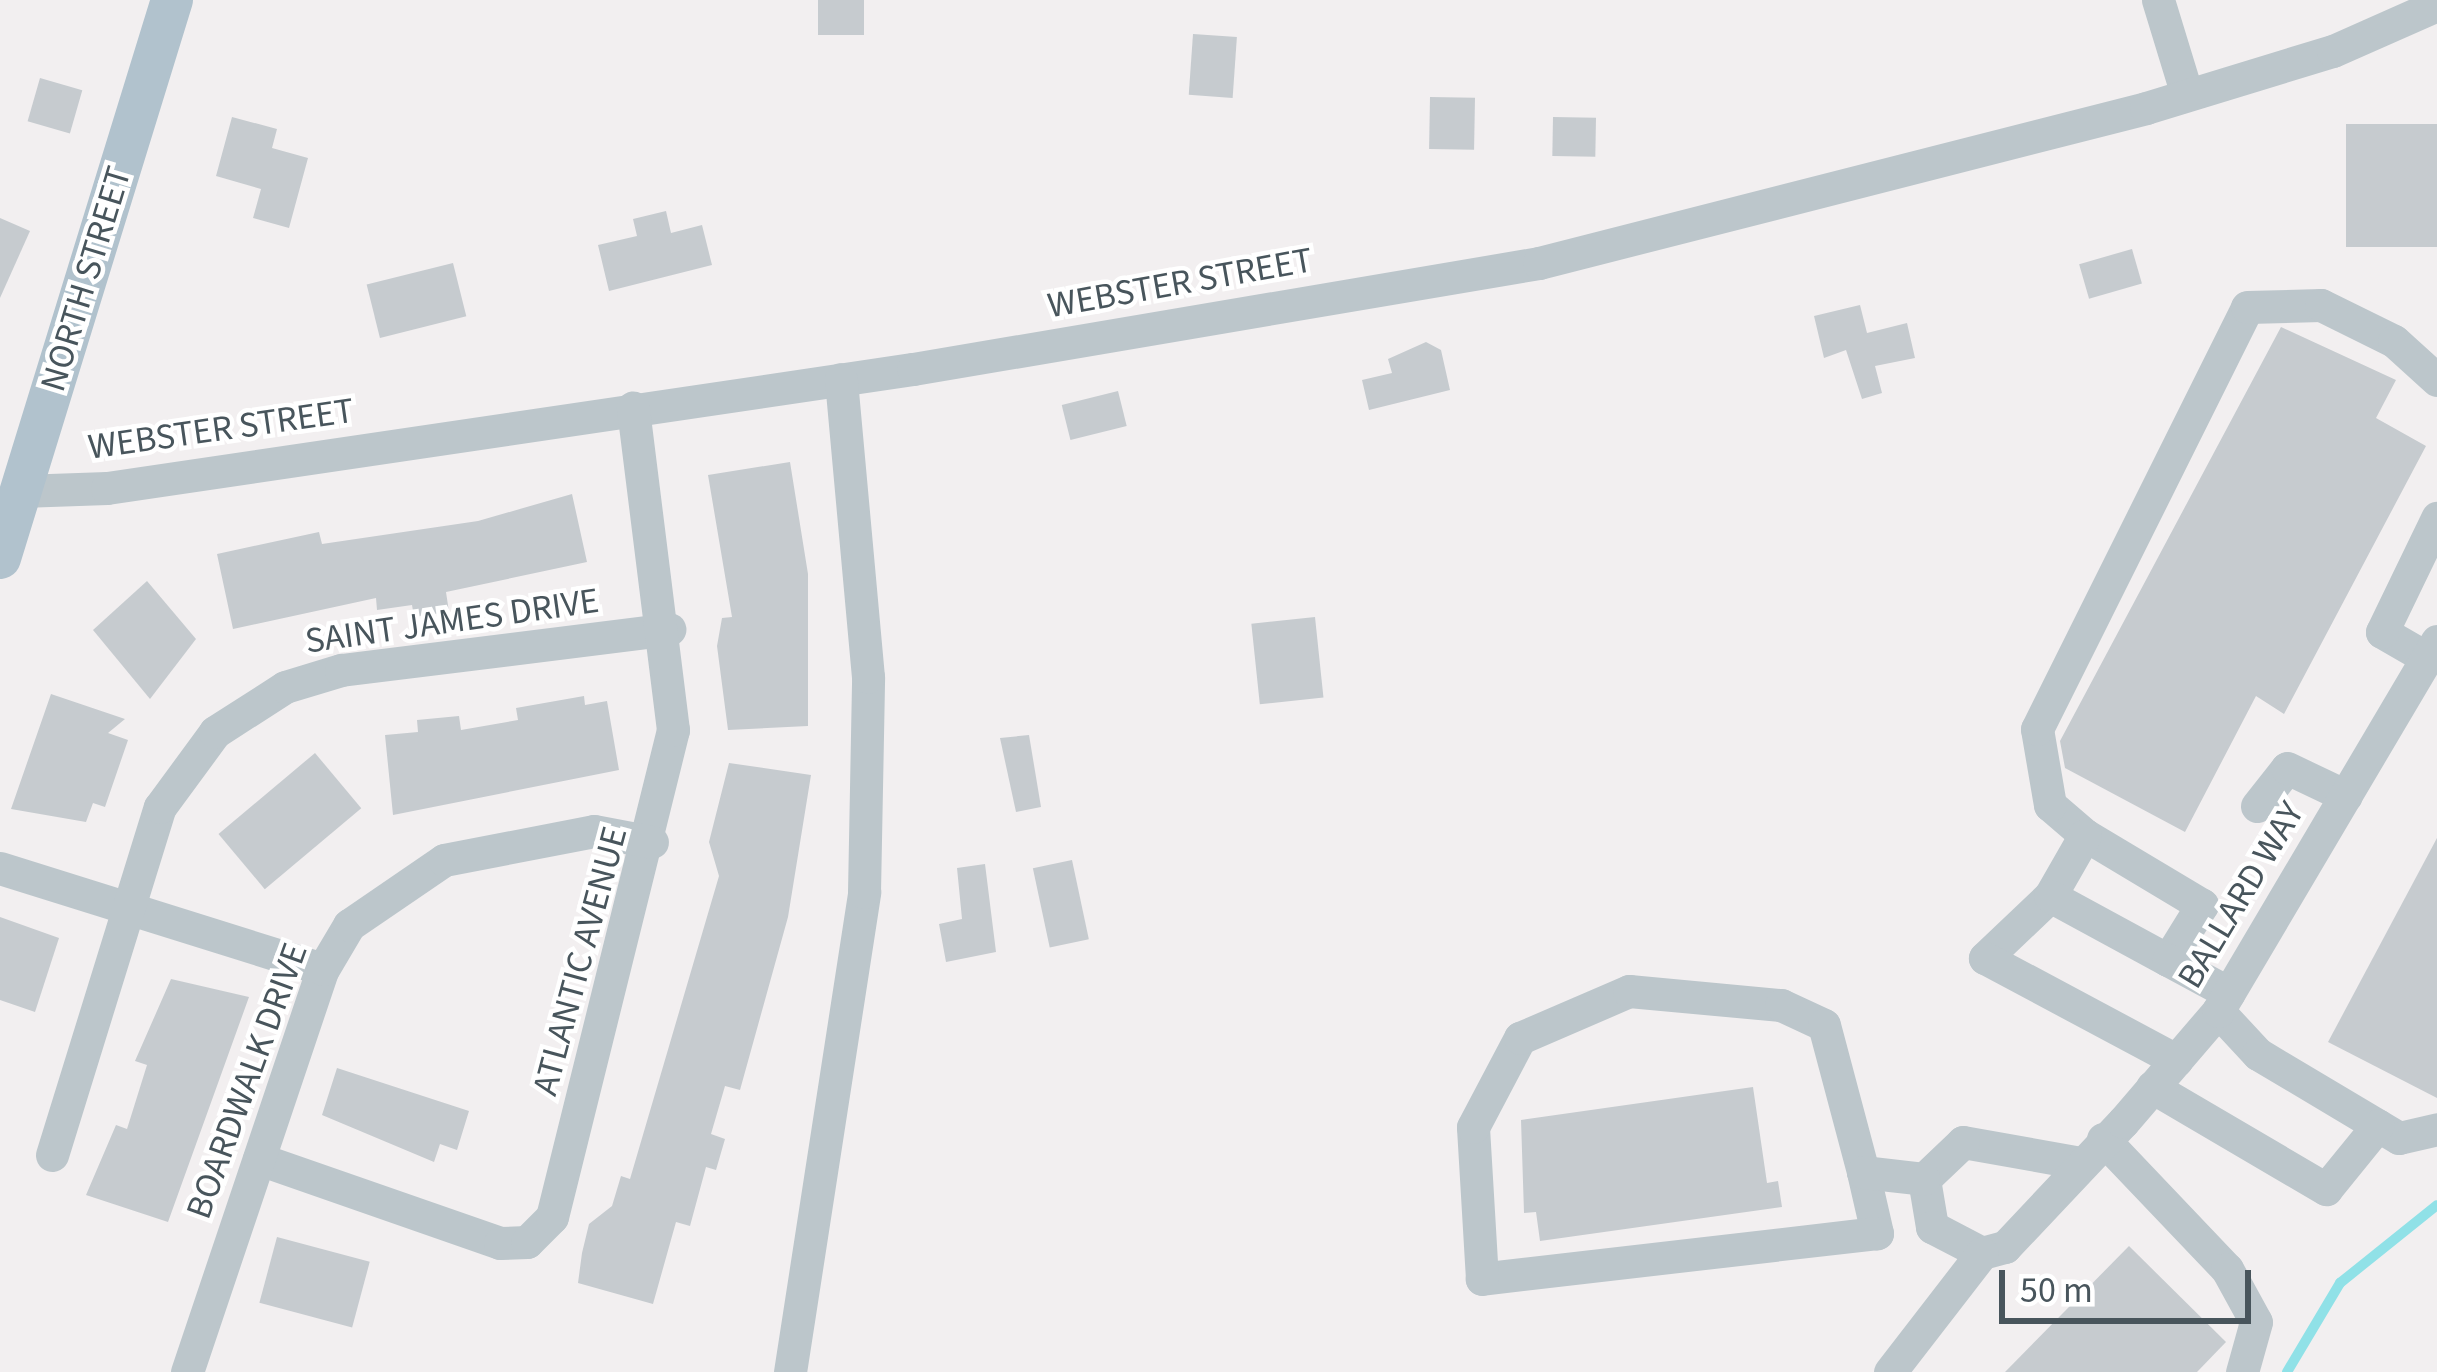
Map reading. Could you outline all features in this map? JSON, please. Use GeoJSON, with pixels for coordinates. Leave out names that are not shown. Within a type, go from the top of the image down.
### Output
{"type":"FeatureCollection","features":[{"type":"Feature","properties":{"kind":"main road","name":"NORTH STREET"},"geometry":{"type":"LineString","coordinates":[[0,558],[172,0]]}},
{"type":"Feature","properties":{"kind":"street"},"geometry":{"type":"LineString","coordinates":[[2158,0],[2186,94]]}},
{"type":"Feature","properties":{"kind":"street","name":"WEBSTER STREET"},"geometry":{"type":"LineString","coordinates":[[21,491],[107,488],[841,379],[1539,263],[1859,189],[2333,51],[2437,5]]}},
{"type":"Feature","properties":{"kind":"street"},"geometry":{"type":"LineString","coordinates":[[2168,960],[2202,905],[2085,835],[2050,805],[2037,729],[2247,307],[2320,305],[2394,340],[2437,380]]}},
{"type":"Feature","properties":{"kind":"street"},"geometry":{"type":"LineString","coordinates":[[790,1372],[864,892],[868,677],[841,379]]}},
{"type":"Feature","properties":{"kind":"street","name":"ATLANTIC AVENUE"},"geometry":{"type":"LineString","coordinates":[[259,1160],[500,1243],[538,1234],[556,1208],[652,842],[673,730],[669,629],[634,407]]}},
{"type":"Feature","properties":{"kind":"street"},"geometry":{"type":"LineString","coordinates":[[2432,650],[2382,632],[2437,518]]}},
{"type":"Feature","properties":{"kind":"street","name":"SAINT JAMES DRIVE"},"geometry":{"type":"LineString","coordinates":[[52,1155],[174,779],[215,732],[285,687],[340,670],[669,629]]}},
{"type":"Feature","properties":{"kind":"street","name":"BALLARD WAY"},"geometry":{"type":"LineString","coordinates":[[1982,1253],[2032,1225],[2075,1162],[2152,1088],[2224,1002],[2432,650]]}},
{"type":"Feature","properties":{"kind":"street"},"geometry":{"type":"LineString","coordinates":[[2257,806],[2288,768],[2346,796]]}},
{"type":"Feature","properties":{"kind":"street","name":"BOARDWALK DRIVE"},"geometry":{"type":"LineString","coordinates":[[187,1372],[323,969],[377,898],[444,860],[594,831],[652,842]]}},
{"type":"Feature","properties":{"kind":"street"},"geometry":{"type":"LineString","coordinates":[[2085,835],[2050,896],[1985,958],[2176,1060]]}},
{"type":"Feature","properties":{"kind":"street"},"geometry":{"type":"LineString","coordinates":[[0,868],[323,969]]}},
{"type":"Feature","properties":{"kind":"street"},"geometry":{"type":"LineString","coordinates":[[2050,896],[2168,960],[2224,1002],[2258,1054],[2399,1138],[2437,1129]]}},
{"type":"Feature","properties":{"kind":"street"},"geometry":{"type":"LineString","coordinates":[[1629,991],[1781,1004],[1824,1025],[1863,1172],[1877,1233],[1482,1279],[1473,1127],[1520,1038],[1629,991]]}},
{"type":"Feature","properties":{"kind":"street"},"geometry":{"type":"LineString","coordinates":[[2152,1088],[2326,1189],[2378,1125]]}},
{"type":"Feature","properties":{"kind":"street"},"geometry":{"type":"LineString","coordinates":[[2103,1139],[2227,1269],[2256,1322],[2242,1372]]}},
{"type":"Feature","properties":{"kind":"street"},"geometry":{"type":"LineString","coordinates":[[1924,1179],[1963,1142],[2075,1162]]}},
{"type":"Feature","properties":{"kind":"street"},"geometry":{"type":"LineString","coordinates":[[1863,1172],[1924,1179]]}},
{"type":"Feature","properties":{"kind":"street"},"geometry":{"type":"LineString","coordinates":[[1889,1372],[1982,1253],[1931,1227],[1924,1179]]}},
{"type":"Feature","properties":{"kind":"building"},"geometry":{"type":"Polygon","coordinates":[[[818,0],[864,0],[864,35],[818,35],[818,0]]]}},
{"type":"Feature","properties":{"kind":"building"},"geometry":{"type":"Polygon","coordinates":[[[1193,34],[1237,37],[1233,98],[1189,95],[1193,34]]]}},
{"type":"Feature","properties":{"kind":"building"},"geometry":{"type":"Polygon","coordinates":[[[40,78],[82,90],[70,133],[28,121],[40,78]]]}},
{"type":"Feature","properties":{"kind":"building"},"geometry":{"type":"Polygon","coordinates":[[[1430,97],[1475,98],[1474,150],[1429,149],[1430,97]]]}},
{"type":"Feature","properties":{"kind":"building"},"geometry":{"type":"Polygon","coordinates":[[[232,117],[277,129],[272,148],[308,158],[289,228],[253,218],[261,189],[216,176],[232,117]]]}},
{"type":"Feature","properties":{"kind":"building"},"geometry":{"type":"Polygon","coordinates":[[[1553,117],[1596,118],[1595,157],[1552,156],[1553,117]]]}},
{"type":"Feature","properties":{"kind":"building"},"geometry":{"type":"Polygon","coordinates":[[[2346,124],[2437,124],[2437,247],[2346,247],[2346,124]]]}},
{"type":"Feature","properties":{"kind":"building"},"geometry":{"type":"Polygon","coordinates":[[[666,211],[671,233],[702,225],[712,265],[609,291],[598,245],[637,236],[633,219],[666,211]]]}},
{"type":"Feature","properties":{"kind":"building"},"geometry":{"type":"Polygon","coordinates":[[[0,218],[30,231],[0,298],[0,218]]]}},
{"type":"Feature","properties":{"kind":"building"},"geometry":{"type":"Polygon","coordinates":[[[2132,249],[2142,284],[2089,299],[2079,264],[2132,249]]]}},
{"type":"Feature","properties":{"kind":"building"},"geometry":{"type":"Polygon","coordinates":[[[453,263],[466,316],[380,338],[367,285],[453,263]]]}},
{"type":"Feature","properties":{"kind":"building"},"geometry":{"type":"Polygon","coordinates":[[[1860,305],[1867,333],[1907,323],[1915,358],[1875,366],[1882,393],[1862,399],[1846,350],[1824,358],[1814,316],[1860,305]]]}},
{"type":"Feature","properties":{"kind":"building"},"geometry":{"type":"Polygon","coordinates":[[[2281,327],[2396,380],[2376,418],[2426,446],[2284,714],[2256,696],[2185,832],[2065,768],[2060,741],[2281,327]]]}},
{"type":"Feature","properties":{"kind":"building"},"geometry":{"type":"Polygon","coordinates":[[[1426,342],[1441,350],[1450,390],[1369,410],[1362,380],[1392,373],[1388,359],[1426,342]]]}},
{"type":"Feature","properties":{"kind":"building"},"geometry":{"type":"Polygon","coordinates":[[[1118,391],[1127,426],[1070,440],[1062,405],[1118,391]]]}},
{"type":"Feature","properties":{"kind":"building"},"geometry":{"type":"Polygon","coordinates":[[[790,462],[808,574],[808,726],[728,730],[717,646],[722,618],[732,617],[708,475],[790,462]]]}},
{"type":"Feature","properties":{"kind":"building"},"geometry":{"type":"Polygon","coordinates":[[[572,494],[587,562],[446,592],[449,612],[414,617],[412,605],[377,610],[376,598],[233,629],[217,554],[319,532],[322,544],[478,521],[572,494]]]}},
{"type":"Feature","properties":{"kind":"building"},"geometry":{"type":"Polygon","coordinates":[[[147,581],[196,639],[150,699],[93,630],[147,581]]]}},
{"type":"Feature","properties":{"kind":"building"},"geometry":{"type":"Polygon","coordinates":[[[1315,617],[1323,698],[1260,704],[1251,624],[1315,617]]]}},
{"type":"Feature","properties":{"kind":"building"},"geometry":{"type":"Polygon","coordinates":[[[51,694],[125,719],[108,733],[128,740],[105,807],[93,803],[86,822],[11,809],[51,694]]]}},
{"type":"Feature","properties":{"kind":"building"},"geometry":{"type":"Polygon","coordinates":[[[584,696],[585,705],[607,701],[619,770],[393,815],[385,735],[418,732],[417,720],[459,716],[461,730],[518,720],[516,708],[584,696]]]}},
{"type":"Feature","properties":{"kind":"building"},"geometry":{"type":"Polygon","coordinates":[[[1029,735],[1041,807],[1016,812],[1000,738],[1029,735]]]}},
{"type":"Feature","properties":{"kind":"building"},"geometry":{"type":"Polygon","coordinates":[[[315,753],[361,808],[265,889],[218,834],[315,753]]]}},
{"type":"Feature","properties":{"kind":"building"},"geometry":{"type":"Polygon","coordinates":[[[729,763],[811,775],[788,917],[740,1090],[725,1086],[711,1134],[725,1139],[716,1170],[706,1167],[690,1226],[676,1222],[653,1304],[578,1283],[582,1253],[589,1224],[612,1206],[621,1176],[630,1179],[719,876],[709,842],[729,763]]]}},
{"type":"Feature","properties":{"kind":"building"},"geometry":{"type":"Polygon","coordinates":[[[2437,838],[2437,1098],[2328,1042],[2437,838]]]}},
{"type":"Feature","properties":{"kind":"building"},"geometry":{"type":"Polygon","coordinates":[[[1072,860],[1089,939],[1050,948],[1033,868],[1072,860]]]}},
{"type":"Feature","properties":{"kind":"building"},"geometry":{"type":"Polygon","coordinates":[[[985,864],[996,952],[946,962],[939,924],[962,919],[957,868],[985,864]]]}},
{"type":"Feature","properties":{"kind":"building"},"geometry":{"type":"Polygon","coordinates":[[[0,917],[59,938],[35,1012],[0,1000],[0,917]]]}},
{"type":"Feature","properties":{"kind":"building"},"geometry":{"type":"Polygon","coordinates":[[[171,979],[249,997],[168,1222],[86,1195],[116,1125],[127,1129],[147,1065],[135,1061],[171,979]]]}},
{"type":"Feature","properties":{"kind":"building"},"geometry":{"type":"Polygon","coordinates":[[[337,1068],[469,1111],[457,1150],[440,1144],[434,1162],[322,1115],[337,1068]]]}},
{"type":"Feature","properties":{"kind":"building"},"geometry":{"type":"Polygon","coordinates":[[[1753,1087],[1767,1183],[1778,1181],[1782,1207],[1540,1241],[1536,1212],[1524,1213],[1521,1120],[1753,1087]]]}},
{"type":"Feature","properties":{"kind":"building"},"geometry":{"type":"Polygon","coordinates":[[[277,1237],[370,1262],[352,1328],[259,1303],[277,1237]]]}},
{"type":"Feature","properties":{"kind":"building"},"geometry":{"type":"Polygon","coordinates":[[[2129,1246],[2226,1342],[2197,1372],[2005,1372],[2129,1246]]]}},
{"type":"Feature","properties":{"kind":"waterway"},"geometry":{"type":"LineString","coordinates":[[2287,1372],[2340,1283],[2437,1205]]}}]}
